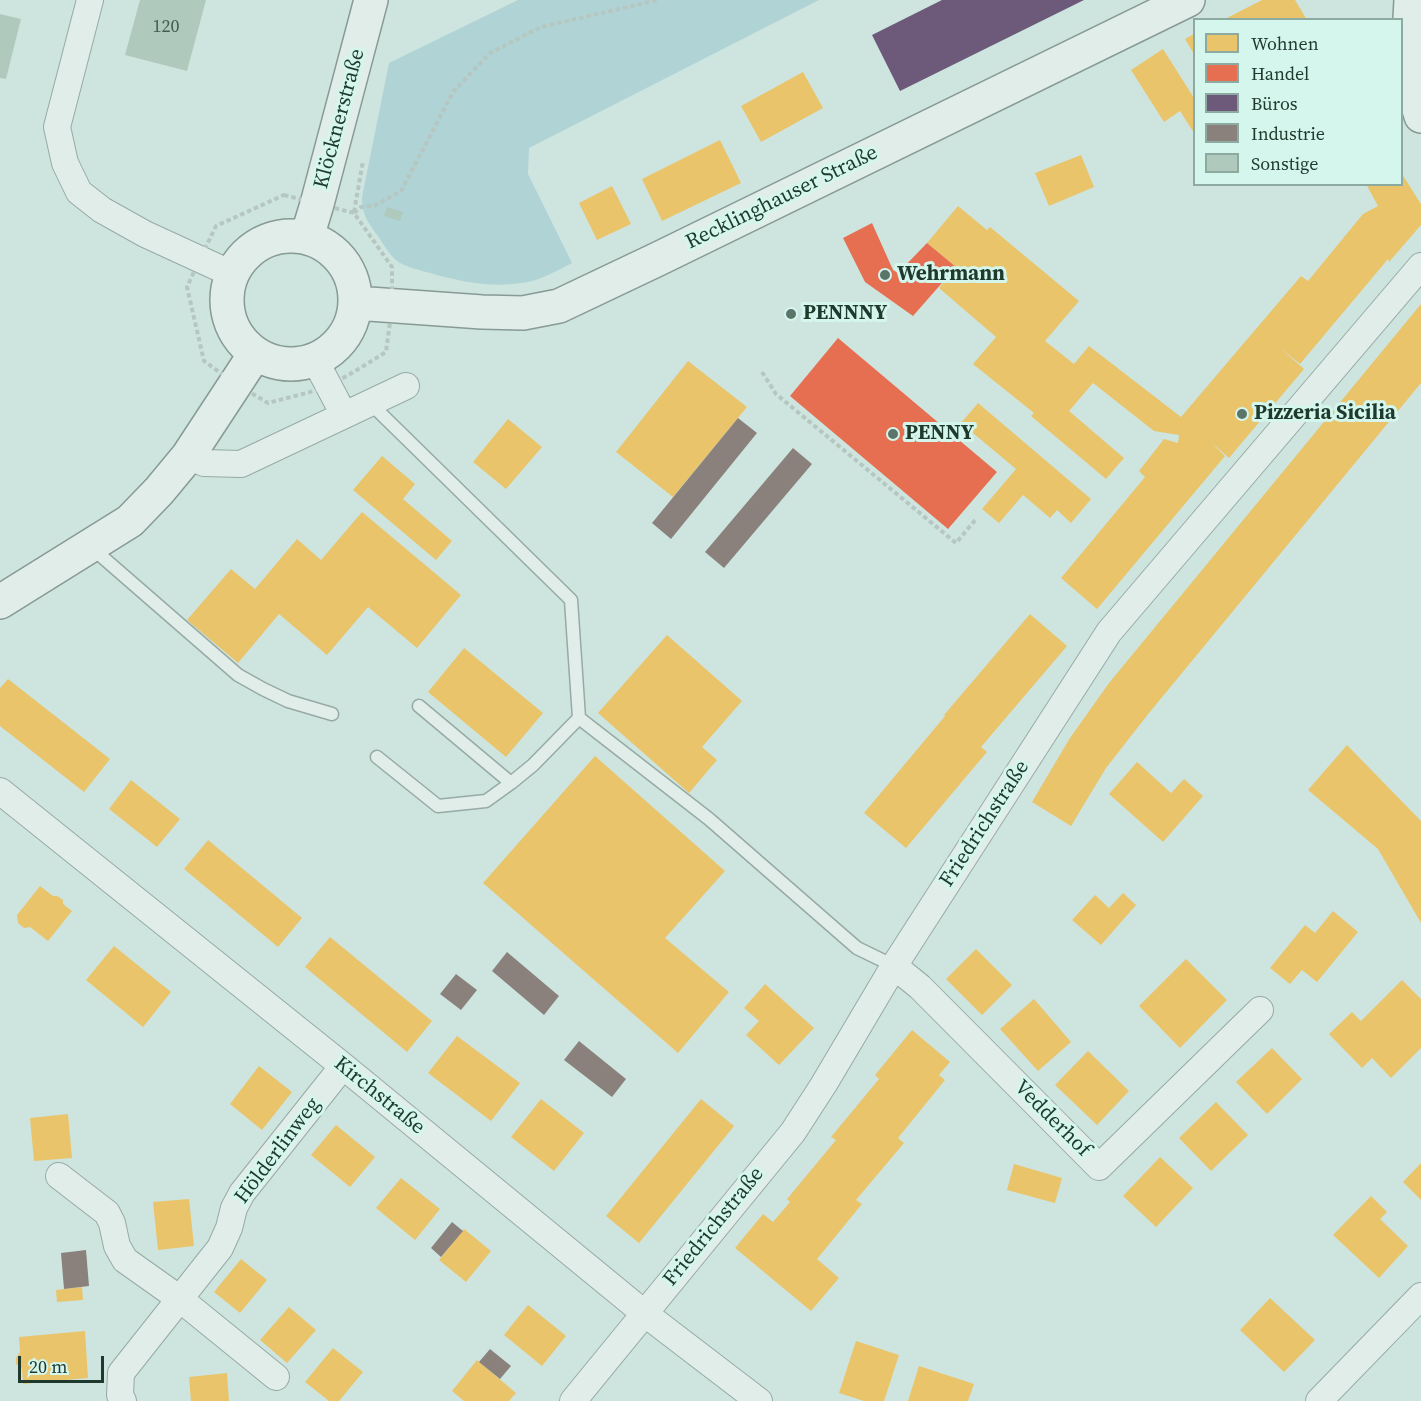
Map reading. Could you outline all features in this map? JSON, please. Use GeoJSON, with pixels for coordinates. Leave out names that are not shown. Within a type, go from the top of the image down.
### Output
{"type":"FeatureCollection","features":[{"type":"Feature","properties":{"kind":"main road","name":"Klöcknerstraße"},"geometry":{"type":"LineString","coordinates":[[307,237],[371,0]]}},
{"type":"Feature","properties":{"kind":"main road","name":"Recklinghauser Straße"},"geometry":{"type":"LineString","coordinates":[[355,303],[522,313],[559,306],[1188,0]]}},
{"type":"Feature","properties":{"kind":"main road"},"geometry":{"type":"LineString","coordinates":[[1411,0],[1409,36],[1417,103],[1421,116]]}},
{"type":"Feature","properties":{"kind":"main road"},"geometry":{"type":"LineString","coordinates":[[289,235],[307,237],[327,246],[343,261],[353,281],[355,303],[352,321],[343,338],[331,351],[321,372],[295,364],[274,362],[255,354],[242,342],[232,327],[227,309],[227,291],[232,274],[241,258],[255,246],[271,238],[289,235]]}},
{"type":"Feature","properties":{"kind":"main road"},"geometry":{"type":"LineString","coordinates":[[0,602],[130,521],[188,456],[255,354]]}},
{"type":"Feature","properties":{"kind":"street"},"geometry":{"type":"LineString","coordinates":[[90,0],[57,127],[65,163],[80,192],[102,210],[145,234],[232,274]]}},
{"type":"Feature","properties":{"kind":"street","name":"Friedrichstraße"},"geometry":{"type":"LineString","coordinates":[[573,1401],[793,1132],[894,966],[1109,632],[1421,266]]}},
{"type":"Feature","properties":{"kind":"street"},"geometry":{"type":"LineString","coordinates":[[321,372],[344,415]]}},
{"type":"Feature","properties":{"kind":"street"},"geometry":{"type":"LineString","coordinates":[[188,456],[204,463],[241,464],[406,386]]}},
{"type":"Feature","properties":{"kind":"street","name":"Kirchstraße"},"geometry":{"type":"LineString","coordinates":[[0,791],[343,1066],[644,1313],[759,1401]]}},
{"type":"Feature","properties":{"kind":"street","name":"Vedderhof"},"geometry":{"type":"LineString","coordinates":[[894,966],[920,987],[1099,1167],[1260,1010]]}},
{"type":"Feature","properties":{"kind":"street","name":"Hölderlinweg"},"geometry":{"type":"LineString","coordinates":[[123,1401],[120,1395],[121,1372],[220,1248],[229,1228],[234,1208],[242,1193],[343,1066]]}},
{"type":"Feature","properties":{"kind":"street"},"geometry":{"type":"LineString","coordinates":[[59,1176],[106,1213],[112,1223],[117,1246],[125,1260],[180,1299],[276,1377]]}},
{"type":"Feature","properties":{"kind":"street"},"geometry":{"type":"LineString","coordinates":[[1319,1401],[1421,1296]]}},
{"type":"Feature","properties":{"kind":"lane"},"geometry":{"type":"LineString","coordinates":[[370,403],[571,600],[579,718],[533,765],[486,801],[438,806],[377,757]]}},
{"type":"Feature","properties":{"kind":"lane"},"geometry":{"type":"LineString","coordinates":[[90,546],[238,675],[288,700],[332,714]]}},
{"type":"Feature","properties":{"kind":"lane"},"geometry":{"type":"LineString","coordinates":[[419,706],[511,783]]}},
{"type":"Feature","properties":{"kind":"lane"},"geometry":{"type":"LineString","coordinates":[[579,718],[709,819],[857,948],[894,966]]}},
{"type":"Feature","properties":{"kind":"path"},"geometry":{"type":"LineString","coordinates":[[354,213],[361,207],[374,206],[401,191],[453,92],[490,53],[541,27],[658,0]]}},
{"type":"Feature","properties":{"kind":"path"},"geometry":{"type":"LineString","coordinates":[[284,195],[317,204],[354,213],[392,267],[392,307],[386,352],[342,379],[321,372],[315,390],[268,403],[204,361],[187,287],[216,226],[284,195]]}},
{"type":"Feature","properties":{"kind":"path"},"geometry":{"type":"LineString","coordinates":[[762,372],[776,394],[956,543],[976,519]]}},
{"type":"Feature","properties":{"kind":"shaded area"},"geometry":{"type":"Polygon","coordinates":[[[518,0],[819,0],[529,148],[528,174],[572,263],[535,280],[497,285],[461,281],[407,266],[390,254],[370,225],[362,203],[389,63],[518,0]]]}},
{"type":"Feature","properties":{"kind":"building: Wohnen"},"geometry":{"type":"Polygon","coordinates":[[[1262,0],[1295,0],[1306,18],[1227,18],[1262,0]]]}},
{"type":"Feature","properties":{"kind":"building: Wohnen"},"geometry":{"type":"Polygon","coordinates":[[[1193,35],[1193,52],[1185,39],[1193,35]]]}},
{"type":"Feature","properties":{"kind":"building: Wohnen"},"geometry":{"type":"Polygon","coordinates":[[[1163,49],[1193,96],[1193,131],[1180,111],[1164,122],[1131,70],[1163,49]]]}},
{"type":"Feature","properties":{"kind":"building: Wohnen"},"geometry":{"type":"Polygon","coordinates":[[[803,72],[823,108],[761,142],[741,106],[803,72]]]}},
{"type":"Feature","properties":{"kind":"building: Wohnen"},"geometry":{"type":"Polygon","coordinates":[[[720,140],[741,183],[662,221],[642,179],[720,140]]]}},
{"type":"Feature","properties":{"kind":"building: Wohnen"},"geometry":{"type":"Polygon","coordinates":[[[1081,155],[1094,187],[1049,206],[1035,173],[1081,155]]]}},
{"type":"Feature","properties":{"kind":"building: Wohnen"},"geometry":{"type":"Polygon","coordinates":[[[1403,176],[1421,204],[1421,225],[1389,262],[1388,259],[1300,364],[1279,347],[1304,369],[1229,458],[1211,442],[1225,456],[1097,609],[1061,578],[1145,477],[1139,471],[1164,439],[1178,443],[1179,435],[1154,431],[1093,383],[1069,411],[1124,458],[1106,479],[1031,416],[1034,413],[973,364],[996,337],[939,288],[956,267],[927,243],[958,206],[987,230],[990,227],[1079,301],[1045,341],[1074,364],[1089,346],[1181,417],[1301,276],[1308,281],[1363,214],[1378,206],[1367,186],[1403,186],[1403,176]]]}},
{"type":"Feature","properties":{"kind":"building: Wohnen"},"geometry":{"type":"Polygon","coordinates":[[[612,186],[631,224],[597,240],[579,203],[612,186]]]}},
{"type":"Feature","properties":{"kind":"building: Wohnen"},"geometry":{"type":"Polygon","coordinates":[[[1421,304],[1421,383],[1149,713],[1106,768],[1071,826],[1032,802],[1070,738],[1109,683],[1421,304]]]}},
{"type":"Feature","properties":{"kind":"building: Wohnen"},"geometry":{"type":"Polygon","coordinates":[[[688,361],[747,407],[673,497],[616,452],[688,361]]]}},
{"type":"Feature","properties":{"kind":"building: Wohnen"},"geometry":{"type":"Polygon","coordinates":[[[978,403],[1091,499],[1071,523],[1057,510],[1050,518],[1023,495],[999,523],[982,509],[1016,469],[961,423],[978,403]]]}},
{"type":"Feature","properties":{"kind":"building: Wohnen"},"geometry":{"type":"Polygon","coordinates":[[[508,419],[542,447],[506,489],[473,462],[508,419]]]}},
{"type":"Feature","properties":{"kind":"building: Wohnen"},"geometry":{"type":"Polygon","coordinates":[[[382,456],[415,484],[403,499],[452,541],[436,560],[353,490],[382,456]]]}},
{"type":"Feature","properties":{"kind":"building: Wohnen"},"geometry":{"type":"Polygon","coordinates":[[[362,512],[461,595],[417,648],[368,607],[327,655],[279,614],[238,663],[187,620],[231,569],[255,589],[297,539],[321,560],[362,512]]]}},
{"type":"Feature","properties":{"kind":"building: Wohnen"},"geometry":{"type":"Polygon","coordinates":[[[1030,614],[1067,646],[981,747],[987,752],[906,848],[864,813],[1030,614]]]}},
{"type":"Feature","properties":{"kind":"building: Wohnen"},"geometry":{"type":"Polygon","coordinates":[[[667,635],[742,701],[702,747],[717,760],[689,793],[598,713],[667,635]]]}},
{"type":"Feature","properties":{"kind":"building: Wohnen"},"geometry":{"type":"Polygon","coordinates":[[[464,648],[543,713],[506,757],[428,692],[464,648]]]}},
{"type":"Feature","properties":{"kind":"building: Wohnen"},"geometry":{"type":"Polygon","coordinates":[[[8,679],[110,759],[84,792],[0,726],[0,688],[8,679]]]}},
{"type":"Feature","properties":{"kind":"building: Wohnen"},"geometry":{"type":"Polygon","coordinates":[[[1347,745],[1421,821],[1421,923],[1378,849],[1308,790],[1347,745]]]}},
{"type":"Feature","properties":{"kind":"building: Wohnen"},"geometry":{"type":"Polygon","coordinates":[[[595,756],[725,871],[665,938],[729,992],[678,1053],[483,883],[595,756]]]}},
{"type":"Feature","properties":{"kind":"building: Wohnen"},"geometry":{"type":"Polygon","coordinates":[[[1137,762],[1171,793],[1184,779],[1203,796],[1163,842],[1109,794],[1137,762]]]}},
{"type":"Feature","properties":{"kind":"building: Wohnen"},"geometry":{"type":"Polygon","coordinates":[[[131,780],[180,819],[157,847],[109,809],[131,780]]]}},
{"type":"Feature","properties":{"kind":"building: Wohnen"},"geometry":{"type":"Polygon","coordinates":[[[208,840],[302,918],[278,947],[184,869],[208,840]]]}},
{"type":"Feature","properties":{"kind":"building: Wohnen"},"geometry":{"type":"Polygon","coordinates":[[[40,886],[63,900],[63,904],[72,911],[48,941],[30,927],[24,928],[18,923],[17,915],[40,886]]]}},
{"type":"Feature","properties":{"kind":"building: Wohnen"},"geometry":{"type":"Polygon","coordinates":[[[1123,893],[1136,905],[1101,945],[1072,920],[1095,895],[1109,908],[1123,893]]]}},
{"type":"Feature","properties":{"kind":"building: Wohnen"},"geometry":{"type":"Polygon","coordinates":[[[1333,911],[1358,932],[1317,982],[1302,970],[1290,984],[1270,968],[1305,925],[1315,933],[1333,911]]]}},
{"type":"Feature","properties":{"kind":"building: Wohnen"},"geometry":{"type":"Polygon","coordinates":[[[330,937],[432,1021],[407,1052],[305,967],[330,937]]]}},
{"type":"Feature","properties":{"kind":"building: Wohnen"},"geometry":{"type":"Polygon","coordinates":[[[114,946],[171,992],[143,1027],[86,980],[114,946]]]}},
{"type":"Feature","properties":{"kind":"building: Wohnen"},"geometry":{"type":"Polygon","coordinates":[[[976,949],[1012,985],[982,1015],[946,979],[976,949]]]}},
{"type":"Feature","properties":{"kind":"building: Wohnen"},"geometry":{"type":"Polygon","coordinates":[[[1186,959],[1227,1000],[1180,1048],[1139,1006],[1186,959]]]}},
{"type":"Feature","properties":{"kind":"building: Wohnen"},"geometry":{"type":"Polygon","coordinates":[[[1402,980],[1421,999],[1421,1048],[1391,1078],[1372,1058],[1362,1068],[1329,1034],[1352,1012],[1361,1021],[1402,980]]]}},
{"type":"Feature","properties":{"kind":"building: Wohnen"},"geometry":{"type":"Polygon","coordinates":[[[765,984],[814,1028],[779,1065],[746,1035],[759,1021],[744,1008],[765,984]]]}},
{"type":"Feature","properties":{"kind":"building: Wohnen"},"geometry":{"type":"Polygon","coordinates":[[[1034,999],[1071,1042],[1038,1071],[1000,1029],[1034,999]]]}},
{"type":"Feature","properties":{"kind":"building: Wohnen"},"geometry":{"type":"Polygon","coordinates":[[[912,1030],[950,1062],[939,1075],[945,1080],[898,1138],[904,1143],[856,1200],[862,1204],[817,1259],[839,1278],[811,1311],[735,1248],[763,1214],[773,1222],[790,1202],[787,1199],[836,1140],[831,1137],[879,1079],[875,1075],[912,1030]]]}},
{"type":"Feature","properties":{"kind":"building: Wohnen"},"geometry":{"type":"Polygon","coordinates":[[[457,1036],[520,1083],[491,1121],[428,1073],[457,1036]]]}},
{"type":"Feature","properties":{"kind":"building: Wohnen"},"geometry":{"type":"Polygon","coordinates":[[[1272,1048],[1302,1079],[1267,1114],[1236,1082],[1272,1048]]]}},
{"type":"Feature","properties":{"kind":"building: Wohnen"},"geometry":{"type":"Polygon","coordinates":[[[1088,1051],[1129,1091],[1097,1125],[1055,1085],[1088,1051]]]}},
{"type":"Feature","properties":{"kind":"building: Wohnen"},"geometry":{"type":"Polygon","coordinates":[[[259,1066],[292,1092],[262,1130],[230,1104],[259,1066]]]}},
{"type":"Feature","properties":{"kind":"building: Wohnen"},"geometry":{"type":"Polygon","coordinates":[[[541,1099],[584,1133],[554,1171],[511,1137],[541,1099]]]}},
{"type":"Feature","properties":{"kind":"building: Wohnen"},"geometry":{"type":"Polygon","coordinates":[[[701,1099],[734,1126],[639,1243],[606,1216],[701,1099]]]}},
{"type":"Feature","properties":{"kind":"building: Wohnen"},"geometry":{"type":"Polygon","coordinates":[[[1216,1102],[1248,1135],[1211,1171],[1179,1138],[1216,1102]]]}},
{"type":"Feature","properties":{"kind":"building: Wohnen"},"geometry":{"type":"Polygon","coordinates":[[[68,1114],[72,1158],[34,1161],[30,1118],[68,1114]]]}},
{"type":"Feature","properties":{"kind":"building: Wohnen"},"geometry":{"type":"Polygon","coordinates":[[[336,1125],[375,1157],[350,1187],[311,1155],[336,1125]]]}},
{"type":"Feature","properties":{"kind":"building: Wohnen"},"geometry":{"type":"Polygon","coordinates":[[[1160,1157],[1193,1188],[1156,1227],[1123,1196],[1160,1157]]]}},
{"type":"Feature","properties":{"kind":"building: Wohnen"},"geometry":{"type":"Polygon","coordinates":[[[1421,1163],[1421,1200],[1403,1182],[1421,1163]]]}},
{"type":"Feature","properties":{"kind":"building: Wohnen"},"geometry":{"type":"Polygon","coordinates":[[[1014,1164],[1062,1178],[1055,1203],[1007,1190],[1014,1164]]]}},
{"type":"Feature","properties":{"kind":"building: Wohnen"},"geometry":{"type":"Polygon","coordinates":[[[401,1178],[440,1209],[415,1240],[376,1208],[401,1178]]]}},
{"type":"Feature","properties":{"kind":"building: Wohnen"},"geometry":{"type":"Polygon","coordinates":[[[1371,1196],[1387,1212],[1380,1219],[1408,1246],[1379,1278],[1333,1235],[1371,1196]]]}},
{"type":"Feature","properties":{"kind":"building: Wohnen"},"geometry":{"type":"Polygon","coordinates":[[[189,1199],[194,1246],[158,1250],[153,1202],[189,1199]]]}},
{"type":"Feature","properties":{"kind":"building: Wohnen"},"geometry":{"type":"Polygon","coordinates":[[[464,1229],[491,1251],[466,1282],[439,1260],[464,1229]]]}},
{"type":"Feature","properties":{"kind":"building: Wohnen"},"geometry":{"type":"Polygon","coordinates":[[[241,1259],[267,1280],[240,1313],[214,1292],[241,1259]]]}},
{"type":"Feature","properties":{"kind":"building: Wohnen"},"geometry":{"type":"Polygon","coordinates":[[[82,1287],[83,1300],[57,1302],[56,1290],[82,1287]]]}},
{"type":"Feature","properties":{"kind":"building: Wohnen"},"geometry":{"type":"Polygon","coordinates":[[[1270,1298],[1315,1340],[1284,1372],[1240,1330],[1270,1298]]]}},
{"type":"Feature","properties":{"kind":"building: Wohnen"},"geometry":{"type":"Polygon","coordinates":[[[528,1305],[566,1336],[542,1366],[504,1335],[528,1305]]]}},
{"type":"Feature","properties":{"kind":"building: Wohnen"},"geometry":{"type":"Polygon","coordinates":[[[289,1307],[316,1330],[287,1363],[260,1340],[289,1307]]]}},
{"type":"Feature","properties":{"kind":"building: Wohnen"},"geometry":{"type":"Polygon","coordinates":[[[85,1331],[88,1378],[23,1384],[22,1369],[16,1364],[16,1358],[20,1352],[19,1337],[85,1331]]]}},
{"type":"Feature","properties":{"kind":"building: Wohnen"},"geometry":{"type":"Polygon","coordinates":[[[856,1341],[899,1355],[884,1401],[864,1401],[839,1393],[856,1341]]]}},
{"type":"Feature","properties":{"kind":"building: Wohnen"},"geometry":{"type":"Polygon","coordinates":[[[333,1348],[363,1372],[339,1401],[329,1401],[305,1382],[333,1348]]]}},
{"type":"Feature","properties":{"kind":"building: Wohnen"},"geometry":{"type":"Polygon","coordinates":[[[477,1360],[516,1393],[509,1401],[464,1401],[452,1391],[477,1360]]]}},
{"type":"Feature","properties":{"kind":"building: Wohnen"},"geometry":{"type":"Polygon","coordinates":[[[919,1366],[974,1384],[968,1401],[908,1401],[919,1366]]]}},
{"type":"Feature","properties":{"kind":"building: Wohnen"},"geometry":{"type":"Polygon","coordinates":[[[227,1373],[229,1401],[191,1401],[189,1377],[227,1373]]]}},
{"type":"Feature","properties":{"kind":"building: Handel"},"geometry":{"type":"Polygon","coordinates":[[[872,223],[893,270],[898,273],[927,243],[956,267],[913,316],[865,282],[843,238],[872,223]]]}},
{"type":"Feature","properties":{"kind":"building: Handel","name":"PENNY"},"geometry":{"type":"Polygon","coordinates":[[[838,338],[997,472],[948,529],[790,396],[838,338]]]}},
{"type":"Feature","properties":{"kind":"building: Büros"},"geometry":{"type":"Polygon","coordinates":[[[942,0],[1084,0],[900,91],[872,35],[942,0]]]}},
{"type":"Feature","properties":{"kind":"building: Industrie"},"geometry":{"type":"Polygon","coordinates":[[[738,418],[757,433],[671,539],[652,523],[738,418]]]}},
{"type":"Feature","properties":{"kind":"building: Industrie"},"geometry":{"type":"Polygon","coordinates":[[[793,448],[812,464],[724,568],[705,552],[793,448]]]}},
{"type":"Feature","properties":{"kind":"building: Industrie"},"geometry":{"type":"Polygon","coordinates":[[[507,952],[559,996],[544,1015],[492,971],[507,952]]]}},
{"type":"Feature","properties":{"kind":"building: Industrie"},"geometry":{"type":"Polygon","coordinates":[[[456,974],[477,990],[461,1010],[440,994],[456,974]]]}},
{"type":"Feature","properties":{"kind":"building: Industrie"},"geometry":{"type":"Polygon","coordinates":[[[579,1041],[626,1079],[612,1097],[564,1060],[579,1041]]]}},
{"type":"Feature","properties":{"kind":"building: Industrie"},"geometry":{"type":"Polygon","coordinates":[[[452,1222],[463,1231],[441,1257],[431,1248],[452,1222]]]}},
{"type":"Feature","properties":{"kind":"building: Industrie"},"geometry":{"type":"Polygon","coordinates":[[[86,1250],[89,1286],[64,1289],[61,1253],[86,1250]]]}},
{"type":"Feature","properties":{"kind":"building: Industrie"},"geometry":{"type":"Polygon","coordinates":[[[490,1349],[511,1366],[500,1379],[479,1362],[490,1349]]]}},
{"type":"Feature","properties":{"kind":"building: Sonstige"},"geometry":{"type":"Polygon","coordinates":[[[140,0],[206,0],[187,71],[125,55],[140,0]]]}},
{"type":"Feature","properties":{"kind":"building: Sonstige"},"geometry":{"type":"Polygon","coordinates":[[[0,14],[21,19],[6,79],[0,78],[0,14]]]}},
{"type":"Feature","properties":{"kind":"building: Sonstige"},"geometry":{"type":"Polygon","coordinates":[[[387,207],[403,212],[400,221],[384,216],[387,207]]]}},
{"type":"Feature","properties":{"kind":"place","name":"Wehrmann"},"geometry":{"type":"Point","coordinates":[885,275]}},
{"type":"Feature","properties":{"kind":"place","name":"PENNNY"},"geometry":{"type":"Point","coordinates":[791,314]}},
{"type":"Feature","properties":{"kind":"place","name":"Pizzeria Sicilia"},"geometry":{"type":"Point","coordinates":[1242,414]}},
{"type":"Feature","properties":{"kind":"place","name":"PENNY"},"geometry":{"type":"Point","coordinates":[893,434]}}]}
